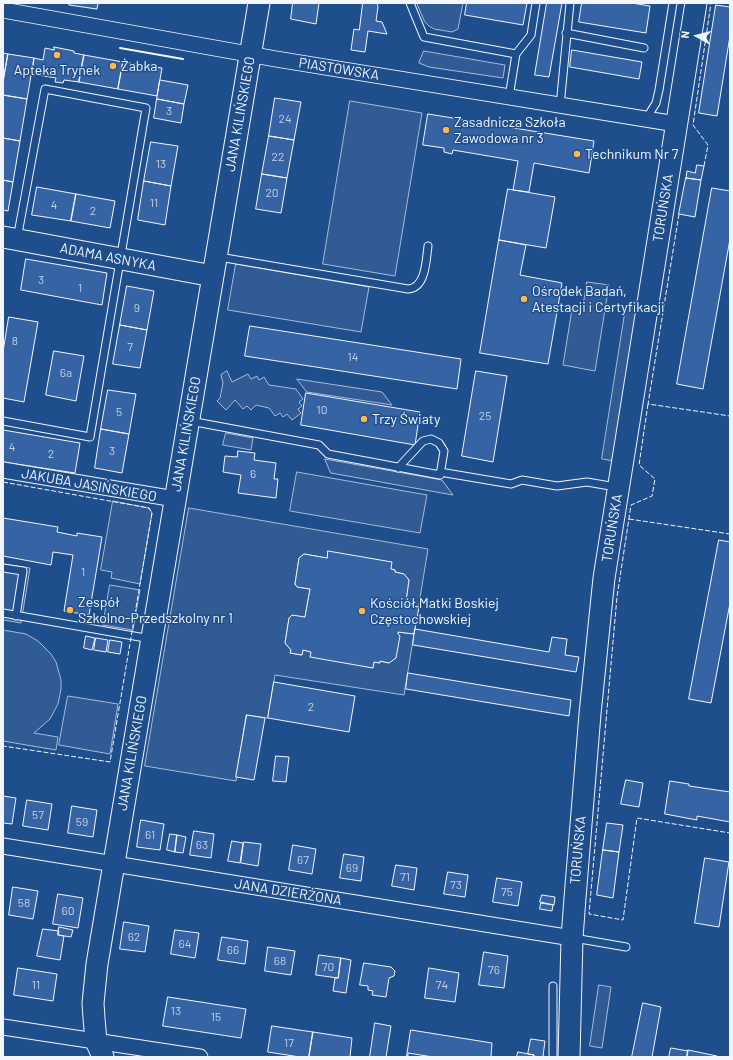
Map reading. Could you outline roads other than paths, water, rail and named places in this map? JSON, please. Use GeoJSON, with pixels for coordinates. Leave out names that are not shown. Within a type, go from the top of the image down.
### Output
{"type":"FeatureCollection","features":[{"type":"Feature","properties":{"kind":"street","name":"JANA KILIŃSKIEGO"},"geometry":{"type":"LineString","coordinates":[[97,1052],[93,1003],[94,986],[151,639],[259,3]]}},
{"type":"Feature","properties":{"kind":"street","name":"TORUŃSKA"},"geometry":{"type":"LineString","coordinates":[[569,1057],[572,938],[578,852],[604,578],[696,3]]}},
{"type":"Feature","properties":{"kind":"street","name":"PIASTOWSKA"},"geometry":{"type":"LineString","coordinates":[[3,10],[251,54],[676,124]]}},
{"type":"Feature","properties":{"kind":"street","name":"ADAMA ASNYKA"},"geometry":{"type":"LineString","coordinates":[[10,239],[120,259],[215,266]]}},
{"type":"Feature","properties":{"kind":"street","name":"JAKUBA JASIŃSKIEGO"},"geometry":{"type":"LineString","coordinates":[[3,470],[175,499]]}},
{"type":"Feature","properties":{"kind":"street","name":"JANA DZIERŻONA"},"geometry":{"type":"LineString","coordinates":[[3,846],[572,938]]}},
{"type":"Feature","properties":{"kind":"street"},"geometry":{"type":"LineString","coordinates":[[3,1027],[97,1052],[200,1057]]}},
{"type":"Feature","properties":{"kind":"lane"},"geometry":{"type":"LineString","coordinates":[[410,3],[424,37],[516,54]]}},
{"type":"Feature","properties":{"kind":"lane"},"geometry":{"type":"LineString","coordinates":[[509,97],[516,54],[531,35],[536,3]]}},
{"type":"Feature","properties":{"kind":"lane"},"geometry":{"type":"LineString","coordinates":[[560,106],[570,3]]}},
{"type":"Feature","properties":{"kind":"lane"},"geometry":{"type":"LineString","coordinates":[[646,119],[656,102],[673,3]]}},
{"type":"Feature","properties":{"kind":"lane"},"geometry":{"type":"LineString","coordinates":[[566,32],[644,48]]}},
{"type":"Feature","properties":{"kind":"lane"},"geometry":{"type":"LineString","coordinates":[[3,421],[90,437],[146,108],[45,89],[10,239]]}},
{"type":"Feature","properties":{"kind":"lane"},"geometry":{"type":"LineString","coordinates":[[215,266],[408,289],[418,285],[424,273],[428,246]]}},
{"type":"Feature","properties":{"kind":"lane"},"geometry":{"type":"LineString","coordinates":[[188,420],[319,445],[328,454],[398,468],[440,475],[444,451],[439,443],[432,439],[423,440],[398,468]]}},
{"type":"Feature","properties":{"kind":"lane"},"geometry":{"type":"LineString","coordinates":[[440,472],[511,484],[522,480],[557,486],[587,482],[618,487]]}},
{"type":"Feature","properties":{"kind":"lane"},"geometry":{"type":"LineString","coordinates":[[3,568],[23,571],[16,616]]}},
{"type":"Feature","properties":{"kind":"lane"},"geometry":{"type":"LineString","coordinates":[[3,613],[151,639]]}},
{"type":"Feature","properties":{"kind":"lane"},"geometry":{"type":"LineString","coordinates":[[572,938],[626,947]]}},
{"type":"Feature","properties":{"kind":"lane"},"geometry":{"type":"LineString","coordinates":[[553,986],[553,1057]]}},
{"type":"Feature","properties":{"kind":"place","name":"Apteka Trynek"},"geometry":{"type":"Point","coordinates":[57,55]}},
{"type":"Feature","properties":{"kind":"place","name":"Żabka"},"geometry":{"type":"Point","coordinates":[113,66]}},
{"type":"Feature","properties":{"kind":"place","name":"Zasadnicza Szkoła Zawodowa nr 3"},"geometry":{"type":"Point","coordinates":[446,130]}},
{"type":"Feature","properties":{"kind":"place","name":"Technikum Nr 7"},"geometry":{"type":"Point","coordinates":[577,154]}},
{"type":"Feature","properties":{"kind":"place","name":"Ośrodek Badań, Atestacji i Certyfikacji"},"geometry":{"type":"Point","coordinates":[524,299]}},
{"type":"Feature","properties":{"kind":"place","name":"Trzy Światy"},"geometry":{"type":"Point","coordinates":[364,419]}},
{"type":"Feature","properties":{"kind":"place","name":"Zespół Szkolno-Przedszkolny nr 1"},"geometry":{"type":"Point","coordinates":[70,610]}},
{"type":"Feature","properties":{"kind":"place","name":"Kościół Matki Boskiej Częstochowskiej"},"geometry":{"type":"Point","coordinates":[362,611]}}]}
